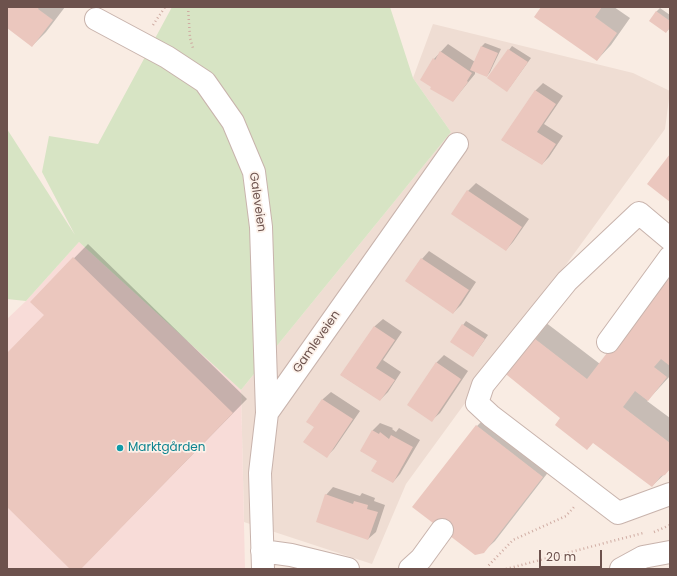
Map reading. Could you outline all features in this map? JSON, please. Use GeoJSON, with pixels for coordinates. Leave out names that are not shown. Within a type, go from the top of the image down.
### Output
{"type":"FeatureCollection","features":[{"type":"Feature","properties":{"kind":"street","name":"Galeveien"},"geometry":{"type":"LineString","coordinates":[[96,19],[168,57],[205,82],[233,122],[254,172],[261,227],[267,413]]}},
{"type":"Feature","properties":{"kind":"street","name":"Gamleveien"},"geometry":{"type":"LineString","coordinates":[[262,560],[260,473],[267,413],[457,144]]}},
{"type":"Feature","properties":{"kind":"street"},"geometry":{"type":"LineString","coordinates":[[670,238],[639,213],[567,281],[483,385],[477,403],[491,416],[618,513],[670,494]]}},
{"type":"Feature","properties":{"kind":"street"},"geometry":{"type":"LineString","coordinates":[[608,342],[670,257]]}},
{"type":"Feature","properties":{"kind":"street"},"geometry":{"type":"LineString","coordinates":[[410,569],[421,559],[442,530]]}},
{"type":"Feature","properties":{"kind":"street"},"geometry":{"type":"LineString","coordinates":[[262,560],[291,555],[348,569]]}},
{"type":"Feature","properties":{"kind":"street"},"geometry":{"type":"LineString","coordinates":[[621,569],[643,557],[663,558]]}},
{"type":"Feature","properties":{"kind":"path"},"geometry":{"type":"LineString","coordinates":[[188,7],[190,38],[205,82]]}},
{"type":"Feature","properties":{"kind":"path"},"geometry":{"type":"LineString","coordinates":[[488,569],[488,566],[513,540],[566,516],[587,490]]}},
{"type":"Feature","properties":{"kind":"path"},"geometry":{"type":"LineString","coordinates":[[651,536],[656,530],[670,525]]}},
{"type":"Feature","properties":{"kind":"path"},"geometry":{"type":"LineString","coordinates":[[506,569],[645,533]]}},
{"type":"Feature","properties":{"kind":"shaded area"},"geometry":{"type":"Polygon","coordinates":[[[433,24],[633,73],[670,91],[665,129],[406,484],[372,564],[244,522],[241,390],[451,132],[413,78],[433,24]]]}},
{"type":"Feature","properties":{"kind":"shaded area"},"geometry":{"type":"Polygon","coordinates":[[[79,242],[241,390],[245,569],[7,569],[7,319],[26,301],[79,242]]]}},
{"type":"Feature","properties":{"kind":"green space"},"geometry":{"type":"Polygon","coordinates":[[[172,7],[390,7],[413,78],[451,132],[241,390],[79,242],[26,301],[7,299],[7,129],[75,235],[42,172],[49,136],[98,144],[172,7]]]}},
{"type":"Feature","properties":{"kind":"building"},"geometry":{"type":"Polygon","coordinates":[[[7,7],[39,7],[38,9],[53,20],[32,47],[7,28],[7,7]]]}},
{"type":"Feature","properties":{"kind":"building"},"geometry":{"type":"Polygon","coordinates":[[[541,7],[602,7],[595,17],[617,33],[597,61],[534,17],[541,7]]]}},
{"type":"Feature","properties":{"kind":"building"},"geometry":{"type":"Polygon","coordinates":[[[656,11],[670,21],[670,27],[666,33],[649,21],[656,11]]]}},
{"type":"Feature","properties":{"kind":"building"},"geometry":{"type":"Polygon","coordinates":[[[481,46],[498,53],[487,77],[470,70],[481,46]]]}},
{"type":"Feature","properties":{"kind":"building"},"geometry":{"type":"Polygon","coordinates":[[[508,49],[528,62],[507,92],[487,78],[508,49]]]}},
{"type":"Feature","properties":{"kind":"building"},"geometry":{"type":"Polygon","coordinates":[[[440,51],[472,73],[467,81],[468,82],[453,102],[430,89],[431,87],[420,80],[433,58],[435,60],[440,51]]]}},
{"type":"Feature","properties":{"kind":"building"},"geometry":{"type":"Polygon","coordinates":[[[535,90],[556,104],[537,132],[556,144],[542,165],[501,140],[535,90]]]}},
{"type":"Feature","properties":{"kind":"building"},"geometry":{"type":"Polygon","coordinates":[[[670,154],[670,202],[647,184],[670,154]]]}},
{"type":"Feature","properties":{"kind":"building"},"geometry":{"type":"Polygon","coordinates":[[[467,190],[522,227],[506,251],[451,214],[467,190]]]}},
{"type":"Feature","properties":{"kind":"building","name":"Marktgården"},"geometry":{"type":"Polygon","coordinates":[[[73,257],[233,413],[81,569],[70,569],[7,507],[7,353],[44,315],[30,302],[73,257]]]}},
{"type":"Feature","properties":{"kind":"building"},"geometry":{"type":"Polygon","coordinates":[[[421,258],[469,290],[453,314],[405,281],[421,258]]]}},
{"type":"Feature","properties":{"kind":"building"},"geometry":{"type":"Polygon","coordinates":[[[670,271],[670,366],[661,359],[654,367],[667,377],[648,401],[635,391],[623,407],[670,443],[670,469],[665,475],[661,476],[652,487],[593,443],[587,450],[555,425],[560,418],[502,371],[530,335],[587,379],[670,271]]]}},
{"type":"Feature","properties":{"kind":"building"},"geometry":{"type":"Polygon","coordinates":[[[462,324],[485,339],[473,357],[450,342],[462,324]]]}},
{"type":"Feature","properties":{"kind":"building"},"geometry":{"type":"Polygon","coordinates":[[[374,326],[395,340],[376,368],[395,380],[380,401],[340,375],[374,326]]]}},
{"type":"Feature","properties":{"kind":"building"},"geometry":{"type":"Polygon","coordinates":[[[436,362],[461,379],[432,422],[407,405],[436,362]]]}},
{"type":"Feature","properties":{"kind":"building"},"geometry":{"type":"Polygon","coordinates":[[[322,399],[353,419],[327,458],[303,442],[314,427],[306,422],[322,399]]]}},
{"type":"Feature","properties":{"kind":"building"},"geometry":{"type":"Polygon","coordinates":[[[476,425],[543,477],[484,553],[475,555],[412,507],[476,425]]]}},
{"type":"Feature","properties":{"kind":"building"},"geometry":{"type":"Polygon","coordinates":[[[372,430],[379,434],[380,432],[389,439],[391,435],[413,447],[393,483],[371,471],[377,461],[360,451],[372,430]]]}},
{"type":"Feature","properties":{"kind":"building"},"geometry":{"type":"Polygon","coordinates":[[[325,494],[353,504],[354,501],[368,505],[367,509],[378,512],[368,540],[316,522],[325,494]]]}},
{"type":"Feature","properties":{"kind":"place","name":"Marktgården"},"geometry":{"type":"Point","coordinates":[120,448]}}]}
